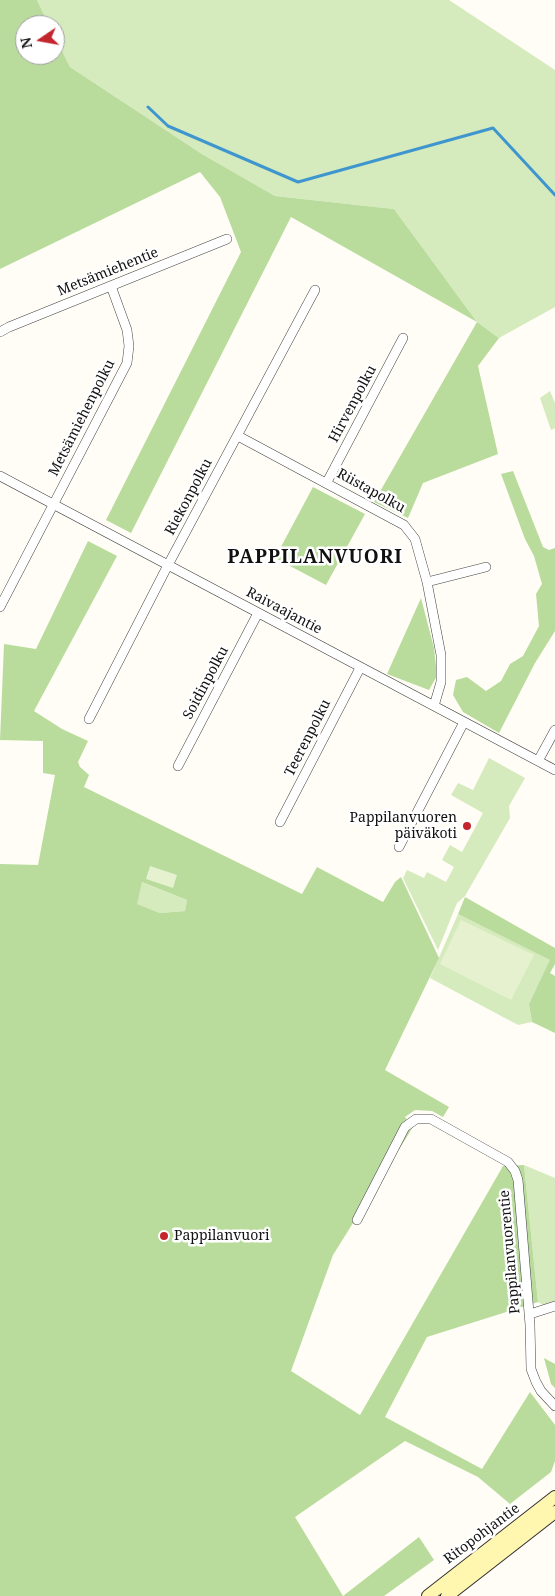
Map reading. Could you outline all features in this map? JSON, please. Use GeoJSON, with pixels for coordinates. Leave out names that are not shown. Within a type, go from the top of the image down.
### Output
{"type":"FeatureCollection","features":[{"type":"Feature","properties":{"kind":"main road","name":"Ritopohjantie"},"geometry":{"type":"LineString","coordinates":[[428,1596],[555,1497]]}},
{"type":"Feature","properties":{"kind":"main road","name":"Ritopohjantie"},"geometry":{"type":"LineString","coordinates":[[447,1596],[555,1512]]}},
{"type":"Feature","properties":{"kind":"street","name":"Metsämiehentie"},"geometry":{"type":"LineString","coordinates":[[0,332],[227,239]]}},
{"type":"Feature","properties":{"kind":"street","name":"Metsämiehenpolku"},"geometry":{"type":"LineString","coordinates":[[0,607],[127,363],[129,346],[127,330],[110,286]]}},
{"type":"Feature","properties":{"kind":"street","name":"Riekonpolku"},"geometry":{"type":"LineString","coordinates":[[89,719],[168,565],[315,290]]}},
{"type":"Feature","properties":{"kind":"street","name":"Hirvenpolku"},"geometry":{"type":"LineString","coordinates":[[327,482],[403,338]]}},
{"type":"Feature","properties":{"kind":"street","name":"Riistapolku"},"geometry":{"type":"LineString","coordinates":[[238,436],[327,482],[404,525],[416,539],[441,655],[441,682],[434,706]]}},
{"type":"Feature","properties":{"kind":"street","name":"Raivaajantie"},"geometry":{"type":"LineString","coordinates":[[0,476],[555,770]]}},
{"type":"Feature","properties":{"kind":"street"},"geometry":{"type":"LineString","coordinates":[[426,582],[486,567]]}},
{"type":"Feature","properties":{"kind":"street","name":"Soidinpolku"},"geometry":{"type":"LineString","coordinates":[[178,766],[258,612]]}},
{"type":"Feature","properties":{"kind":"street","name":"Teerenpolku"},"geometry":{"type":"LineString","coordinates":[[280,822],[360,668]]}},
{"type":"Feature","properties":{"kind":"street"},"geometry":{"type":"LineString","coordinates":[[399,847],[464,722]]}},
{"type":"Feature","properties":{"kind":"street"},"geometry":{"type":"LineString","coordinates":[[538,761],[555,730]]}},
{"type":"Feature","properties":{"kind":"street","name":"Pappilanvuorentie"},"geometry":{"type":"LineString","coordinates":[[357,1220],[405,1127],[416,1119],[431,1118],[508,1162],[515,1171],[518,1180],[530,1314],[530,1355],[533,1376],[541,1391],[555,1406]]}},
{"type":"Feature","properties":{"kind":"street"},"geometry":{"type":"LineString","coordinates":[[530,1314],[555,1306]]}},
{"type":"Feature","properties":{"kind":"green space"},"geometry":{"type":"Polygon","coordinates":[[[0,0],[37,0],[44,15],[15,15],[15,65],[65,65],[65,57],[70,67],[202,154],[275,196],[394,209],[477,322],[291,217],[131,533],[106,520],[241,252],[220,197],[200,172],[0,269],[0,0]]]}},
{"type":"Feature","properties":{"kind":"green space"},"geometry":{"type":"Polygon","coordinates":[[[37,0],[449,0],[555,70],[555,307],[499,338],[477,322],[394,209],[275,196],[202,154],[70,67],[65,57],[65,15],[44,15],[37,0]]]}},
{"type":"Feature","properties":{"kind":"green space"},"geometry":{"type":"Polygon","coordinates":[[[477,322],[499,338],[478,366],[498,454],[423,483],[408,518],[374,502],[477,322]]]}},
{"type":"Feature","properties":{"kind":"green space"},"geometry":{"type":"Polygon","coordinates":[[[550,391],[555,403],[555,428],[551,430],[540,398],[550,391]]]}},
{"type":"Feature","properties":{"kind":"green space"},"geometry":{"type":"Polygon","coordinates":[[[513,471],[543,547],[549,550],[555,548],[555,631],[535,663],[499,733],[463,712],[453,695],[456,680],[467,677],[486,691],[501,681],[510,664],[523,656],[539,626],[536,594],[542,584],[534,556],[525,539],[501,474],[513,471]]]}},
{"type":"Feature","properties":{"kind":"green space"},"geometry":{"type":"Polygon","coordinates":[[[313,487],[365,514],[326,585],[275,558],[313,487]]]}},
{"type":"Feature","properties":{"kind":"green space"},"geometry":{"type":"Polygon","coordinates":[[[88,541],[117,556],[34,711],[62,729],[88,741],[78,762],[80,767],[89,775],[84,787],[302,894],[317,867],[383,902],[395,882],[401,877],[439,958],[385,1070],[449,1107],[443,1117],[432,1111],[415,1110],[405,1117],[413,1127],[333,1255],[291,1371],[360,1415],[503,1166],[524,1165],[538,1302],[427,1337],[385,1417],[482,1469],[530,1392],[555,1425],[555,1461],[551,1472],[510,1504],[478,1477],[405,1441],[295,1517],[343,1596],[0,1596],[0,864],[38,865],[55,775],[43,773],[43,741],[0,740],[4,644],[36,649],[88,541]],[[142,882],[137,904],[160,913],[185,911],[187,900],[142,882]]]}},
{"type":"Feature","properties":{"kind":"green space"},"geometry":{"type":"Polygon","coordinates":[[[421,598],[434,648],[437,676],[429,690],[387,674],[421,598]]]}},
{"type":"Feature","properties":{"kind":"green space"},"geometry":{"type":"Polygon","coordinates":[[[489,758],[525,778],[509,806],[510,818],[465,896],[457,903],[438,950],[403,878],[407,870],[424,878],[427,872],[446,882],[454,867],[442,860],[450,845],[462,852],[483,813],[451,795],[458,783],[473,790],[489,758]]]}},
{"type":"Feature","properties":{"kind":"green space"},"geometry":{"type":"Polygon","coordinates":[[[150,866],[177,875],[173,888],[146,879],[150,866]]]}},
{"type":"Feature","properties":{"kind":"green space"},"geometry":{"type":"Polygon","coordinates":[[[142,882],[187,900],[185,911],[160,913],[136,904],[142,882]]]}},
{"type":"Feature","properties":{"kind":"green space"},"geometry":{"type":"Polygon","coordinates":[[[465,897],[555,948],[555,964],[550,973],[555,976],[555,1033],[532,1022],[529,1004],[550,960],[458,914],[465,897]]]}},
{"type":"Feature","properties":{"kind":"green space"},"geometry":{"type":"Polygon","coordinates":[[[458,914],[551,960],[529,1004],[532,1022],[518,1025],[430,978],[458,914]]]}},
{"type":"Feature","properties":{"kind":"green space"},"geometry":{"type":"Polygon","coordinates":[[[461,920],[534,955],[511,1000],[440,964],[461,920]]]}},
{"type":"Feature","properties":{"kind":"green space"},"geometry":{"type":"Polygon","coordinates":[[[524,1165],[555,1178],[555,1301],[545,1306],[538,1302],[524,1165]]]}},
{"type":"Feature","properties":{"kind":"green space"},"geometry":{"type":"Polygon","coordinates":[[[544,1358],[555,1364],[555,1388],[551,1384],[544,1358]]]}},
{"type":"Feature","properties":{"kind":"green space"},"geometry":{"type":"Polygon","coordinates":[[[419,1537],[434,1560],[384,1596],[343,1596],[419,1537]]]}},
{"type":"Feature","properties":{"kind":"waterway"},"geometry":{"type":"LineString","coordinates":[[148,107],[168,126],[298,182],[493,128],[555,195]]}},
{"type":"Feature","properties":{"kind":"place","name":"Pappilanvuoren päiväkoti"},"geometry":{"type":"Point","coordinates":[467,826]}},
{"type":"Feature","properties":{"kind":"place","name":"Pappilanvuori"},"geometry":{"type":"Point","coordinates":[164,1236]}},
{"type":"Feature","properties":{"kind":"district","name":"PAPPILANVUORI"},"geometry":{"type":"Point","coordinates":[315,558]}}]}
